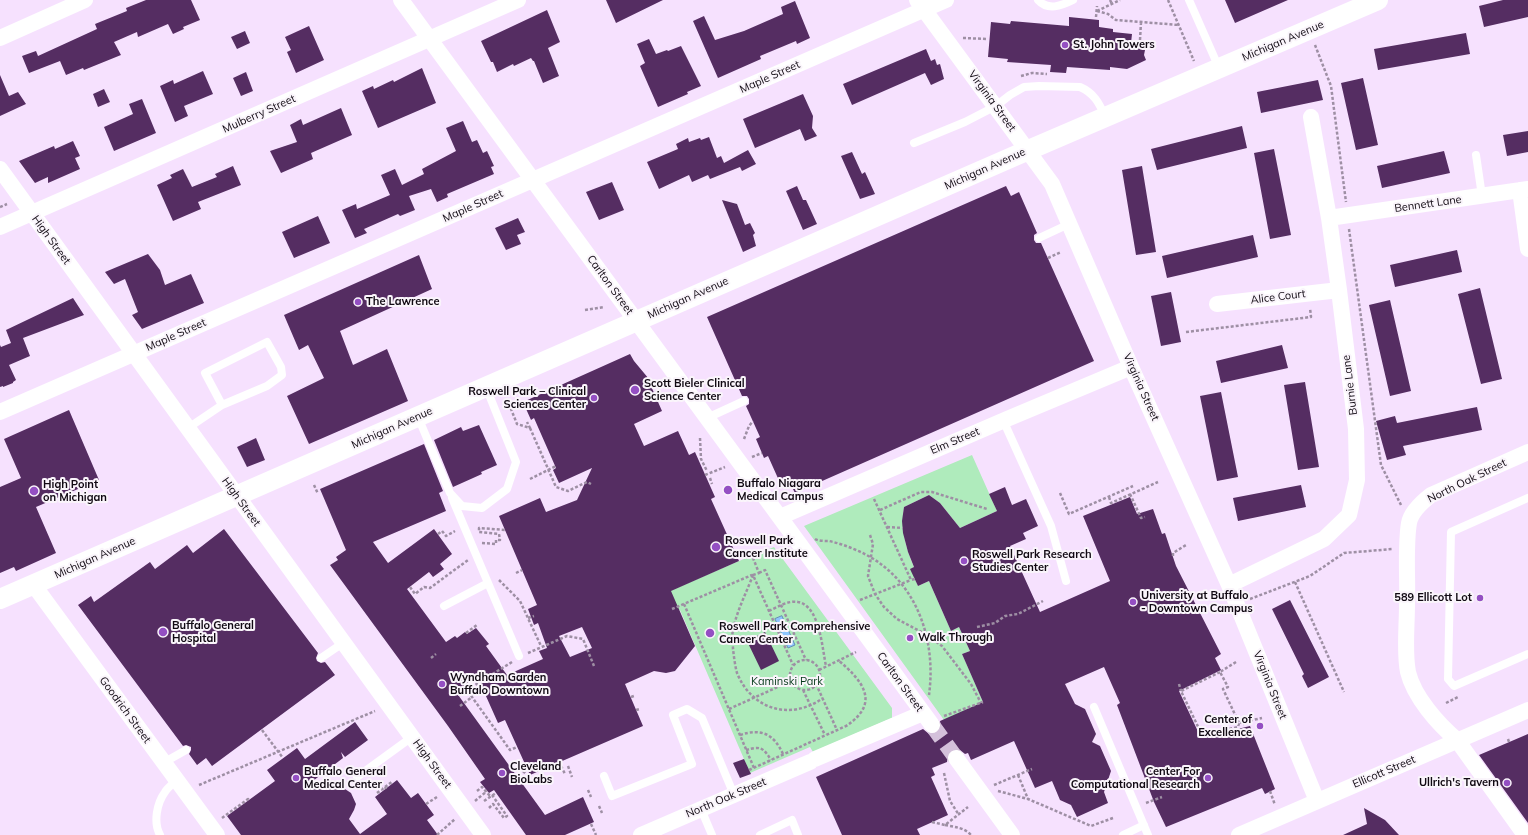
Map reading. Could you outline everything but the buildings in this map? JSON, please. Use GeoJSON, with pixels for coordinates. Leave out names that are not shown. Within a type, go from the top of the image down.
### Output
{"type":"FeatureCollection","features":[{"type":"Feature","properties":{"kind":"street"},"geometry":{"type":"LineString","coordinates":[[0,38],[84,0]]}},
{"type":"Feature","properties":{"kind":"street","name":"Carlton Street"},"geometry":{"type":"LineString","coordinates":[[401,0],[780,518],[933,718]]}},
{"type":"Feature","properties":{"kind":"street","name":"Mulberry Street"},"geometry":{"type":"LineString","coordinates":[[0,227],[518,0]]}},
{"type":"Feature","properties":{"kind":"street","name":"Maple Street"},"geometry":{"type":"LineString","coordinates":[[0,412],[532,181],[921,5],[946,0]]}},
{"type":"Feature","properties":{"kind":"street","name":"Michigan Avenue"},"geometry":{"type":"LineString","coordinates":[[0,599],[1028,150],[1378,0]]}},
{"type":"Feature","properties":{"kind":"street","name":"Virginia Street"},"geometry":{"type":"LineString","coordinates":[[921,5],[1052,184],[1228,585],[1318,801]]}},
{"type":"Feature","properties":{"kind":"street","name":"Burnie Lane"},"geometry":{"type":"LineString","coordinates":[[1228,585],[1324,539],[1349,515],[1357,480],[1356,429],[1339,290],[1329,218],[1311,117]]}},
{"type":"Feature","properties":{"kind":"street","name":"High Street"},"geometry":{"type":"LineString","coordinates":[[0,170],[483,835]]}},
{"type":"Feature","properties":{"kind":"street"},"geometry":{"type":"LineString","coordinates":[[1524,190],[1528,250]]}},
{"type":"Feature","properties":{"kind":"street","name":"Bennett Lane"},"geometry":{"type":"LineString","coordinates":[[1329,218],[1524,190]]}},
{"type":"Feature","properties":{"kind":"street","name":"Alice Court"},"geometry":{"type":"LineString","coordinates":[[1217,304],[1339,290]]}},
{"type":"Feature","properties":{"kind":"street","name":"Elm Street"},"geometry":{"type":"LineString","coordinates":[[780,518],[1003,420],[1132,367]]}},
{"type":"Feature","properties":{"kind":"street","name":"North Oak Street"},"geometry":{"type":"LineString","coordinates":[[1457,740],[1444,729],[1421,700],[1408,672],[1409,522],[1419,505],[1431,496],[1528,452]]}},
{"type":"Feature","properties":{"kind":"street","name":"Goodrich Street"},"geometry":{"type":"LineString","coordinates":[[33,584],[217,835]]}},
{"type":"Feature","properties":{"kind":"street","name":"Ellicott Street"},"geometry":{"type":"LineString","coordinates":[[1239,835],[1528,710]]}},
{"type":"Feature","properties":{"kind":"street","name":"North Oak Street"},"geometry":{"type":"LineString","coordinates":[[641,835],[813,760],[933,718]]}},
{"type":"Feature","properties":{"kind":"street"},"geometry":{"type":"LineString","coordinates":[[1457,740],[1525,830]]}},
{"type":"Feature","properties":{"kind":"street"},"geometry":{"type":"LineString","coordinates":[[956,758],[1012,835]]}},
{"type":"Feature","properties":{"kind":"lane"},"geometry":{"type":"LineString","coordinates":[[1038,0],[1042,4],[1049,7],[1057,7],[1073,0]]}},
{"type":"Feature","properties":{"kind":"lane"},"geometry":{"type":"LineString","coordinates":[[1189,0],[1219,68]]}},
{"type":"Feature","properties":{"kind":"lane"},"geometry":{"type":"LineString","coordinates":[[914,144],[965,122],[996,106],[1010,95],[1024,88],[1040,86],[1080,88],[1087,90],[1096,99],[1106,117]]}},
{"type":"Feature","properties":{"kind":"lane"},"geometry":{"type":"LineString","coordinates":[[1476,155],[1482,196]]}},
{"type":"Feature","properties":{"kind":"lane"},"geometry":{"type":"LineString","coordinates":[[1039,238],[1070,224]]}},
{"type":"Feature","properties":{"kind":"lane"},"geometry":{"type":"LineString","coordinates":[[188,428],[222,405],[267,386],[282,374],[281,367],[267,342],[205,373],[222,405]]}},
{"type":"Feature","properties":{"kind":"lane"},"geometry":{"type":"LineString","coordinates":[[450,493],[462,506],[482,508],[507,489],[516,462],[486,387]]}},
{"type":"Feature","properties":{"kind":"lane"},"geometry":{"type":"LineString","coordinates":[[707,418],[744,401]]}},
{"type":"Feature","properties":{"kind":"lane"},"geometry":{"type":"LineString","coordinates":[[418,416],[520,657]]}},
{"type":"Feature","properties":{"kind":"lane"},"geometry":{"type":"LineString","coordinates":[[1003,420],[1051,526],[1066,581]]}},
{"type":"Feature","properties":{"kind":"lane"},"geometry":{"type":"LineString","coordinates":[[1528,498],[1451,532],[1448,679],[1454,686],[1528,654]]}},
{"type":"Feature","properties":{"kind":"lane"},"geometry":{"type":"LineString","coordinates":[[444,606],[488,583]]}},
{"type":"Feature","properties":{"kind":"lane"},"geometry":{"type":"LineString","coordinates":[[321,658],[343,643]]}},
{"type":"Feature","properties":{"kind":"lane"},"geometry":{"type":"LineString","coordinates":[[1094,707],[1148,835]]}},
{"type":"Feature","properties":{"kind":"lane"},"geometry":{"type":"LineString","coordinates":[[604,776],[612,796],[692,764],[673,715],[687,710],[702,718],[734,795]]}},
{"type":"Feature","properties":{"kind":"lane"},"geometry":{"type":"LineString","coordinates":[[358,777],[412,737]]}},
{"type":"Feature","properties":{"kind":"lane"},"geometry":{"type":"LineString","coordinates":[[163,763],[186,750]]}},
{"type":"Feature","properties":{"kind":"lane"},"geometry":{"type":"LineString","coordinates":[[160,835],[156,828],[157,810],[165,792],[177,780]]}},
{"type":"Feature","properties":{"kind":"lane"},"geometry":{"type":"LineString","coordinates":[[701,809],[712,835]]}},
{"type":"Feature","properties":{"kind":"lane"},"geometry":{"type":"LineString","coordinates":[[760,835],[792,820],[798,835]]}},
{"type":"Feature","properties":{"kind":"lane"},"geometry":{"type":"LineString","coordinates":[[1123,835],[1144,825]]}},
{"type":"Feature","properties":{"kind":"path"},"geometry":{"type":"LineString","coordinates":[[1110,0],[1112,4]]}},
{"type":"Feature","properties":{"kind":"path"},"geometry":{"type":"LineString","coordinates":[[1097,11],[1120,0]]}},
{"type":"Feature","properties":{"kind":"path"},"geometry":{"type":"LineString","coordinates":[[1168,0],[1195,63]]}},
{"type":"Feature","properties":{"kind":"path"},"geometry":{"type":"LineString","coordinates":[[1096,17],[1098,6]]}},
{"type":"Feature","properties":{"kind":"path"},"geometry":{"type":"LineString","coordinates":[[1097,11],[1108,14],[1116,20],[1179,25]]}},
{"type":"Feature","properties":{"kind":"path"},"geometry":{"type":"LineString","coordinates":[[1140,40],[1141,22]]}},
{"type":"Feature","properties":{"kind":"path"},"geometry":{"type":"LineString","coordinates":[[956,38],[988,39]]}},
{"type":"Feature","properties":{"kind":"path"},"geometry":{"type":"LineString","coordinates":[[1314,43],[1331,86],[1381,465],[1409,522]]}},
{"type":"Feature","properties":{"kind":"path"},"geometry":{"type":"LineString","coordinates":[[0,207],[7,204]]}},
{"type":"Feature","properties":{"kind":"path"},"geometry":{"type":"LineString","coordinates":[[1048,258],[1061,252]]}},
{"type":"Feature","properties":{"kind":"path"},"geometry":{"type":"LineString","coordinates":[[1186,332],[1311,317],[1309,301]]}},
{"type":"Feature","properties":{"kind":"path"},"geometry":{"type":"LineString","coordinates":[[585,310],[604,307]]}},
{"type":"Feature","properties":{"kind":"path"},"geometry":{"type":"LineString","coordinates":[[507,399],[517,424],[530,428]]}},
{"type":"Feature","properties":{"kind":"path"},"geometry":{"type":"LineString","coordinates":[[744,439],[748,426],[753,421]]}},
{"type":"Feature","properties":{"kind":"path"},"geometry":{"type":"LineString","coordinates":[[527,422],[556,487],[568,491],[587,482],[591,484]]}},
{"type":"Feature","properties":{"kind":"path"},"geometry":{"type":"LineString","coordinates":[[700,438],[701,459],[706,471]]}},
{"type":"Feature","properties":{"kind":"path"},"geometry":{"type":"LineString","coordinates":[[530,479],[556,466]]}},
{"type":"Feature","properties":{"kind":"path"},"geometry":{"type":"LineString","coordinates":[[710,478],[712,484]]}},
{"type":"Feature","properties":{"kind":"path"},"geometry":{"type":"LineString","coordinates":[[1111,503],[1158,482]]}},
{"type":"Feature","properties":{"kind":"path"},"geometry":{"type":"LineString","coordinates":[[314,485],[318,494]]}},
{"type":"Feature","properties":{"kind":"path"},"geometry":{"type":"LineString","coordinates":[[1060,493],[1070,514],[1132,486]]}},
{"type":"Feature","properties":{"kind":"path"},"geometry":{"type":"LineString","coordinates":[[880,510],[921,492],[932,492],[987,509]]}},
{"type":"Feature","properties":{"kind":"path"},"geometry":{"type":"LineString","coordinates":[[1130,494],[1141,518],[1145,517]]}},
{"type":"Feature","properties":{"kind":"path"},"geometry":{"type":"LineString","coordinates":[[1109,497],[1113,507]]}},
{"type":"Feature","properties":{"kind":"path"},"geometry":{"type":"LineString","coordinates":[[874,498],[911,580]]}},
{"type":"Feature","properties":{"kind":"path"},"geometry":{"type":"LineString","coordinates":[[887,527],[903,528]]}},
{"type":"Feature","properties":{"kind":"path"},"geometry":{"type":"LineString","coordinates":[[479,548],[482,543],[496,544],[496,540],[500,540],[499,534],[479,532],[479,528],[505,530]]}},
{"type":"Feature","properties":{"kind":"path"},"geometry":{"type":"LineString","coordinates":[[438,534],[442,531],[446,536],[457,530]]}},
{"type":"Feature","properties":{"kind":"path"},"geometry":{"type":"LineString","coordinates":[[811,534],[816,540],[839,544],[870,557],[886,568],[902,584],[922,619],[927,635],[931,679],[928,696]]}},
{"type":"Feature","properties":{"kind":"path"},"geometry":{"type":"LineString","coordinates":[[870,535],[872,544],[868,576],[875,594],[884,607],[898,619],[927,635],[942,646],[971,684],[982,703],[933,718]]}},
{"type":"Feature","properties":{"kind":"path"},"geometry":{"type":"LineString","coordinates":[[1173,556],[1173,553],[1186,545]]}},
{"type":"Feature","properties":{"kind":"path"},"geometry":{"type":"LineString","coordinates":[[1247,600],[1310,576],[1344,553],[1408,547]]}},
{"type":"Feature","properties":{"kind":"path"},"geometry":{"type":"LineString","coordinates":[[751,553],[759,573]]}},
{"type":"Feature","properties":{"kind":"path"},"geometry":{"type":"LineString","coordinates":[[410,587],[415,594],[424,587],[430,588],[470,559]]}},
{"type":"Feature","properties":{"kind":"path"},"geometry":{"type":"LineString","coordinates":[[516,573],[522,570]]}},
{"type":"Feature","properties":{"kind":"path"},"geometry":{"type":"LineString","coordinates":[[672,609],[765,570],[806,660]]}},
{"type":"Feature","properties":{"kind":"path"},"geometry":{"type":"LineString","coordinates":[[753,575],[793,665]]}},
{"type":"Feature","properties":{"kind":"path"},"geometry":{"type":"LineString","coordinates":[[753,575],[737,617],[732,637],[737,672],[745,688],[754,698],[777,710],[798,710],[810,706],[823,698]]}},
{"type":"Feature","properties":{"kind":"path"},"geometry":{"type":"LineString","coordinates":[[497,578],[520,601],[541,646]]}},
{"type":"Feature","properties":{"kind":"path"},"geometry":{"type":"LineString","coordinates":[[860,600],[915,579]]}},
{"type":"Feature","properties":{"kind":"path"},"geometry":{"type":"LineString","coordinates":[[1295,582],[1344,692]]}},
{"type":"Feature","properties":{"kind":"path"},"geometry":{"type":"LineString","coordinates":[[977,627],[995,623],[1005,616],[1018,614],[1043,601]]}},
{"type":"Feature","properties":{"kind":"path"},"geometry":{"type":"LineString","coordinates":[[769,611],[781,605],[797,602],[808,606],[816,618],[826,666]]}},
{"type":"Feature","properties":{"kind":"path"},"geometry":{"type":"LineString","coordinates":[[684,604],[754,768]]}},
{"type":"Feature","properties":{"kind":"path"},"geometry":{"type":"LineString","coordinates":[[528,618],[534,616]]}},
{"type":"Feature","properties":{"kind":"path"},"geometry":{"type":"LineString","coordinates":[[466,633],[477,626]]}},
{"type":"Feature","properties":{"kind":"path"},"geometry":{"type":"LineString","coordinates":[[517,747],[510,750],[468,690],[520,657],[541,646],[567,636],[583,639],[594,666]]}},
{"type":"Feature","properties":{"kind":"path"},"geometry":{"type":"LineString","coordinates":[[818,670],[856,652]]}},
{"type":"Feature","properties":{"kind":"path"},"geometry":{"type":"LineString","coordinates":[[431,658],[436,654]]}},
{"type":"Feature","properties":{"kind":"path"},"geometry":{"type":"LineString","coordinates":[[806,660],[813,662],[820,674],[816,684],[803,690],[798,688],[791,681],[790,672],[793,665],[799,661],[806,660]]}},
{"type":"Feature","properties":{"kind":"path"},"geometry":{"type":"LineString","coordinates":[[749,770],[837,730],[857,718],[864,707],[865,698],[863,685],[854,674],[838,660]]}},
{"type":"Feature","properties":{"kind":"path"},"geometry":{"type":"LineString","coordinates":[[1181,691],[1220,672],[1236,662]]}},
{"type":"Feature","properties":{"kind":"path"},"geometry":{"type":"LineString","coordinates":[[1220,672],[1228,688],[1223,689],[1239,723]]}},
{"type":"Feature","properties":{"kind":"path"},"geometry":{"type":"LineString","coordinates":[[729,709],[791,681]]}},
{"type":"Feature","properties":{"kind":"path"},"geometry":{"type":"LineString","coordinates":[[816,684],[837,730]]}},
{"type":"Feature","properties":{"kind":"path"},"geometry":{"type":"LineString","coordinates":[[1179,684],[1202,735],[1238,727],[1239,723],[1262,718]]}},
{"type":"Feature","properties":{"kind":"path"},"geometry":{"type":"LineString","coordinates":[[803,690],[824,735]]}},
{"type":"Feature","properties":{"kind":"path"},"geometry":{"type":"LineString","coordinates":[[460,706],[472,697]]}},
{"type":"Feature","properties":{"kind":"path"},"geometry":{"type":"LineString","coordinates":[[1446,703],[1458,697]]}},
{"type":"Feature","properties":{"kind":"path"},"geometry":{"type":"LineString","coordinates":[[199,785],[376,711]]}},
{"type":"Feature","properties":{"kind":"path"},"geometry":{"type":"LineString","coordinates":[[1244,722],[1245,727]]}},
{"type":"Feature","properties":{"kind":"path"},"geometry":{"type":"LineString","coordinates":[[262,730],[283,758]]}},
{"type":"Feature","properties":{"kind":"path"},"geometry":{"type":"LineString","coordinates":[[740,735],[750,732],[769,735],[780,747],[783,754]]}},
{"type":"Feature","properties":{"kind":"path"},"geometry":{"type":"LineString","coordinates":[[746,750],[756,747],[761,748],[766,752],[771,760]]}},
{"type":"Feature","properties":{"kind":"path"},"geometry":{"type":"LineString","coordinates":[[561,766],[564,774]]}},
{"type":"Feature","properties":{"kind":"path"},"geometry":{"type":"LineString","coordinates":[[568,766],[572,776]]}},
{"type":"Feature","properties":{"kind":"path"},"geometry":{"type":"LineString","coordinates":[[994,786],[1032,769]]}},
{"type":"Feature","properties":{"kind":"path"},"geometry":{"type":"LineString","coordinates":[[523,771],[528,776]]}},
{"type":"Feature","properties":{"kind":"path"},"geometry":{"type":"LineString","coordinates":[[944,773],[950,801],[959,815]]}},
{"type":"Feature","properties":{"kind":"path"},"geometry":{"type":"LineString","coordinates":[[1018,775],[1028,799]]}},
{"type":"Feature","properties":{"kind":"path"},"geometry":{"type":"LineString","coordinates":[[377,793],[393,781]]}},
{"type":"Feature","properties":{"kind":"path"},"geometry":{"type":"LineString","coordinates":[[477,791],[482,787],[506,816],[504,818],[493,804],[489,808]]}},
{"type":"Feature","properties":{"kind":"path"},"geometry":{"type":"LineString","coordinates":[[588,790],[591,797]]}},
{"type":"Feature","properties":{"kind":"path"},"geometry":{"type":"LineString","coordinates":[[998,791],[1028,799],[1091,826],[1113,818]]}},
{"type":"Feature","properties":{"kind":"path"},"geometry":{"type":"LineString","coordinates":[[484,801],[496,793]]}},
{"type":"Feature","properties":{"kind":"path"},"geometry":{"type":"LineString","coordinates":[[426,804],[439,795]]}},
{"type":"Feature","properties":{"kind":"path"},"geometry":{"type":"LineString","coordinates":[[1146,803],[1162,797]]}},
{"type":"Feature","properties":{"kind":"path"},"geometry":{"type":"LineString","coordinates":[[222,818],[248,799],[249,800]]}},
{"type":"Feature","properties":{"kind":"path"},"geometry":{"type":"LineString","coordinates":[[599,806],[602,813]]}},
{"type":"Feature","properties":{"kind":"path"},"geometry":{"type":"LineString","coordinates":[[945,825],[968,807]]}},
{"type":"Feature","properties":{"kind":"path"},"geometry":{"type":"LineString","coordinates":[[932,822],[959,827],[971,835]]}},
{"type":"Feature","properties":{"kind":"path"},"geometry":{"type":"LineString","coordinates":[[591,824],[596,835]]}},
{"type":"Feature","properties":{"kind":"green space"},"geometry":{"type":"Polygon","coordinates":[[[972,455],[997,511],[960,528],[940,503],[929,495],[904,507],[903,515],[904,538],[914,567],[911,569],[918,586],[929,581],[951,631],[959,627],[970,651],[962,654],[983,702],[944,720],[804,526],[972,455]]]}},
{"type":"Feature","properties":{"kind":"green space","name":"Kaminski Park"},"geometry":{"type":"Polygon","coordinates":[[[774,547],[892,708],[892,718],[813,752],[810,747],[750,773],[680,610],[674,612],[665,593],[774,547]]]}},
{"type":"Feature","properties":{"kind":"water"},"geometry":{"type":"Polygon","coordinates":[[[782,616],[795,645],[788,648],[775,619],[782,616]]]}},
{"type":"Feature","properties":{"kind":"tunnel"},"geometry":{"type":"LineString","coordinates":[[932,725],[956,758]]}},
{"type":"Feature","properties":{"kind":"place","name":"St. John Towers"},"geometry":{"type":"Point","coordinates":[1065,45]}},
{"type":"Feature","properties":{"kind":"place","name":"The Lawrence"},"geometry":{"type":"Point","coordinates":[358,302]}},
{"type":"Feature","properties":{"kind":"place","name":"Scott Bieler Clinical Science Center"},"geometry":{"type":"Point","coordinates":[635,390]}},
{"type":"Feature","properties":{"kind":"place","name":"Roswell Park – Clinical Sciences Center"},"geometry":{"type":"Point","coordinates":[594,398]}},
{"type":"Feature","properties":{"kind":"place","name":"Buffalo Niagara Medical Campus"},"geometry":{"type":"Point","coordinates":[728,490]}},
{"type":"Feature","properties":{"kind":"place","name":"High Point on Michigan"},"geometry":{"type":"Point","coordinates":[34,491]}},
{"type":"Feature","properties":{"kind":"place","name":"Roswell Park Cancer Institute"},"geometry":{"type":"Point","coordinates":[716,547]}},
{"type":"Feature","properties":{"kind":"place","name":"Roswell Park Research Studies Center"},"geometry":{"type":"Point","coordinates":[964,561]}},
{"type":"Feature","properties":{"kind":"place","name":"589 Ellicott Lot"},"geometry":{"type":"Point","coordinates":[1480,598]}},
{"type":"Feature","properties":{"kind":"place","name":"University at Buffalo - Downtown Campus"},"geometry":{"type":"Point","coordinates":[1133,602]}},
{"type":"Feature","properties":{"kind":"place","name":"Buffalo General Hospital"},"geometry":{"type":"Point","coordinates":[163,632]}},
{"type":"Feature","properties":{"kind":"place","name":"Roswell Park Comprehensive Cancer Center"},"geometry":{"type":"Point","coordinates":[710,633]}},
{"type":"Feature","properties":{"kind":"place","name":"Walk Through"},"geometry":{"type":"Point","coordinates":[910,638]}},
{"type":"Feature","properties":{"kind":"place","name":"Wyndham Garden Buffalo Downtown"},"geometry":{"type":"Point","coordinates":[442,684]}},
{"type":"Feature","properties":{"kind":"place","name":"Center of Excellence"},"geometry":{"type":"Point","coordinates":[1260,726]}},
{"type":"Feature","properties":{"kind":"place","name":"Cleveland BioLabs"},"geometry":{"type":"Point","coordinates":[502,773]}},
{"type":"Feature","properties":{"kind":"place","name":"Buffalo General Medical Center"},"geometry":{"type":"Point","coordinates":[296,778]}},
{"type":"Feature","properties":{"kind":"place","name":"Center For Computational Research"},"geometry":{"type":"Point","coordinates":[1208,778]}},
{"type":"Feature","properties":{"kind":"place","name":"Ullrich's Tavern"},"geometry":{"type":"Point","coordinates":[1507,783]}}]}
